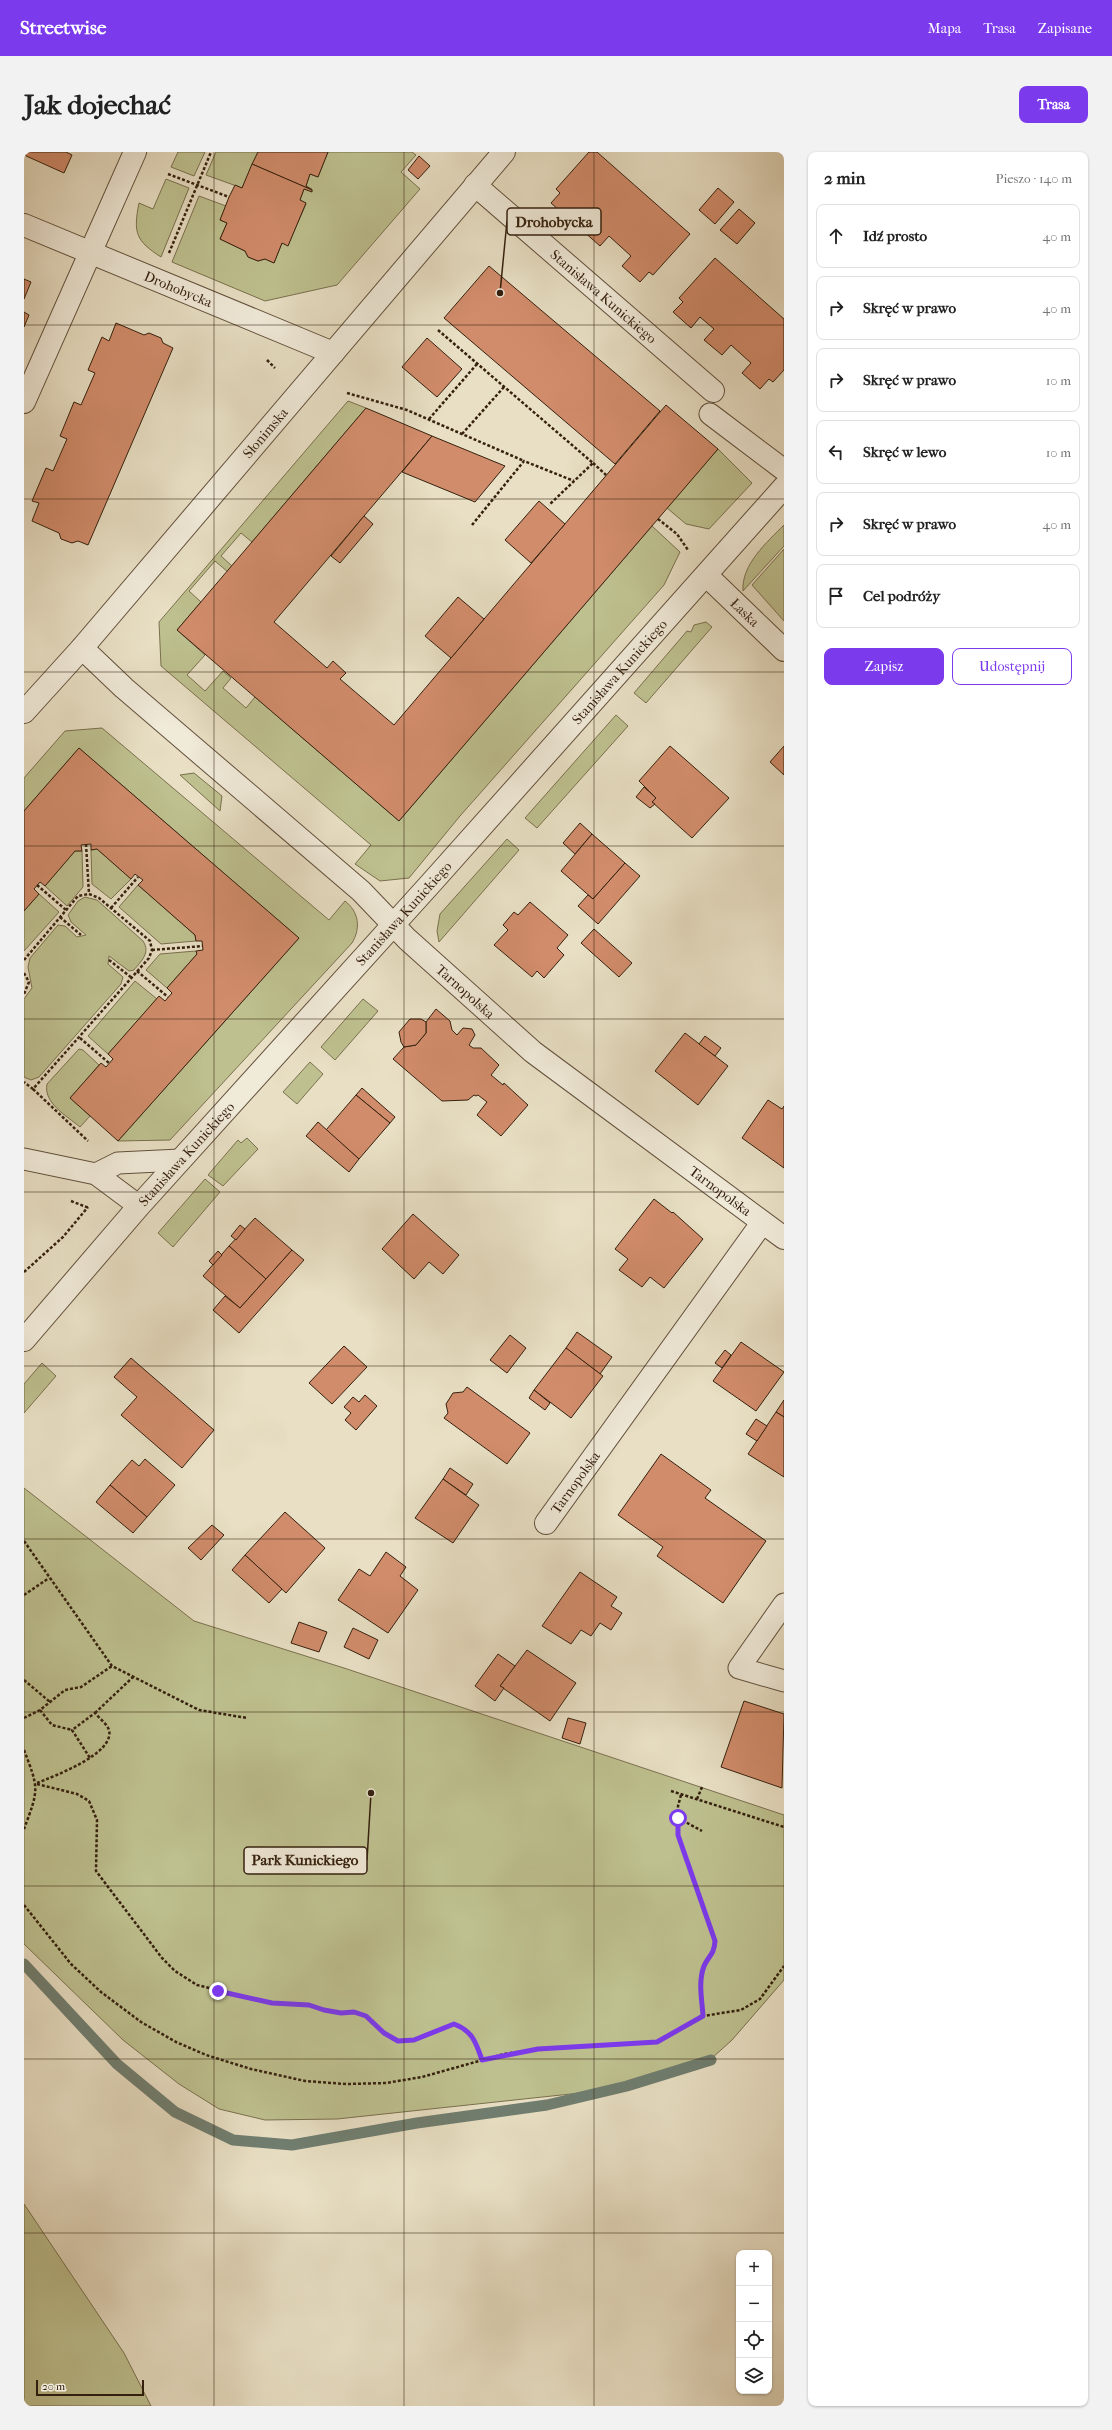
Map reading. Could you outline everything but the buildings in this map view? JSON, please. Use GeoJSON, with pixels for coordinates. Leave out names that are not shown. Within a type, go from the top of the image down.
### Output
{"type":"FeatureCollection","features":[{"type":"Feature","properties":{"kind":"street"},"geometry":{"type":"LineString","coordinates":[[24,402],[135,152]]}},
{"type":"Feature","properties":{"kind":"street","name":"Słonimska"},"geometry":{"type":"LineString","coordinates":[[24,712],[82,648],[504,152]]}},
{"type":"Feature","properties":{"kind":"street","name":"Stanisława Kunickiego"},"geometry":{"type":"LineString","coordinates":[[475,185],[713,391]]}},
{"type":"Feature","properties":{"kind":"street","name":"Drohobycka"},"geometry":{"type":"LineString","coordinates":[[24,225],[89,254],[333,353]]}},
{"type":"Feature","properties":{"kind":"street","name":"Stanisława Kunickiego"},"geometry":{"type":"LineString","coordinates":[[24,1340],[139,1206],[394,925],[784,487]]}},
{"type":"Feature","properties":{"kind":"street","name":"Łaska"},"geometry":{"type":"LineString","coordinates":[[706,576],[784,650]]}},
{"type":"Feature","properties":{"kind":"street","name":"Tarnopolska"},"geometry":{"type":"LineString","coordinates":[[82,648],[124,688],[361,891],[407,939],[534,1052],[762,1223],[546,1523]]}},
{"type":"Feature","properties":{"kind":"street"},"geometry":{"type":"LineString","coordinates":[[762,1223],[784,1238]]}},
{"type":"Feature","properties":{"kind":"lane"},"geometry":{"type":"LineString","coordinates":[[710,414],[784,470]]}},
{"type":"Feature","properties":{"kind":"lane"},"geometry":{"type":"LineString","coordinates":[[24,1159],[96,1174],[139,1206]]}},
{"type":"Feature","properties":{"kind":"lane"},"geometry":{"type":"LineString","coordinates":[[96,1174],[118,1163],[180,1160]]}},
{"type":"Feature","properties":{"kind":"lane"},"geometry":{"type":"LineString","coordinates":[[784,1604],[739,1668],[784,1681]]}},
{"type":"Feature","properties":{"kind":"path"},"geometry":{"type":"LineString","coordinates":[[168,256],[211,152]]}},
{"type":"Feature","properties":{"kind":"path"},"geometry":{"type":"LineString","coordinates":[[168,174],[229,197]]}},
{"type":"Feature","properties":{"kind":"path"},"geometry":{"type":"LineString","coordinates":[[438,330],[606,475]]}},
{"type":"Feature","properties":{"kind":"path"},"geometry":{"type":"LineString","coordinates":[[429,419],[478,364]]}},
{"type":"Feature","properties":{"kind":"path"},"geometry":{"type":"LineString","coordinates":[[462,434],[504,387]]}},
{"type":"Feature","properties":{"kind":"path"},"geometry":{"type":"LineString","coordinates":[[347,393],[407,410],[574,482]]}},
{"type":"Feature","properties":{"kind":"path"},"geometry":{"type":"LineString","coordinates":[[472,525],[524,461]]}},
{"type":"Feature","properties":{"kind":"path"},"geometry":{"type":"LineString","coordinates":[[549,505],[592,463]]}},
{"type":"Feature","properties":{"kind":"path"},"geometry":{"type":"LineString","coordinates":[[658,518],[677,534]]}},
{"type":"Feature","properties":{"kind":"path"},"geometry":{"type":"LineString","coordinates":[[86,844],[89,894]]}},
{"type":"Feature","properties":{"kind":"path"},"geometry":{"type":"LineString","coordinates":[[111,908],[138,877]]}},
{"type":"Feature","properties":{"kind":"path"},"geometry":{"type":"LineString","coordinates":[[37,885],[66,910]]}},
{"type":"Feature","properties":{"kind":"path"},"geometry":{"type":"LineString","coordinates":[[24,960],[78,896],[89,894],[99,898],[150,942],[152,950],[149,958],[132,978],[33,1089]]}},
{"type":"Feature","properties":{"kind":"path"},"geometry":{"type":"LineString","coordinates":[[60,917],[81,936]]}},
{"type":"Feature","properties":{"kind":"path"},"geometry":{"type":"LineString","coordinates":[[152,950],[203,946]]}},
{"type":"Feature","properties":{"kind":"path"},"geometry":{"type":"LineString","coordinates":[[109,960],[132,978]]}},
{"type":"Feature","properties":{"kind":"path"},"geometry":{"type":"LineString","coordinates":[[137,971],[168,996]]}},
{"type":"Feature","properties":{"kind":"path"},"geometry":{"type":"LineString","coordinates":[[24,973],[28,982],[24,994]]}},
{"type":"Feature","properties":{"kind":"path"},"geometry":{"type":"LineString","coordinates":[[80,1038],[109,1063]]}},
{"type":"Feature","properties":{"kind":"path"},"geometry":{"type":"LineString","coordinates":[[24,1082],[75,1129]]}},
{"type":"Feature","properties":{"kind":"path"},"geometry":{"type":"LineString","coordinates":[[24,1272],[63,1237],[88,1207]]}},
{"type":"Feature","properties":{"kind":"path"},"geometry":{"type":"LineString","coordinates":[[24,1541],[112,1666],[198,1710],[247,1718]]}},
{"type":"Feature","properties":{"kind":"path"},"geometry":{"type":"LineString","coordinates":[[24,1595],[49,1578]]}},
{"type":"Feature","properties":{"kind":"path"},"geometry":{"type":"LineString","coordinates":[[24,1718],[40,1710],[65,1690],[81,1687],[112,1666]]}},
{"type":"Feature","properties":{"kind":"path"},"geometry":{"type":"LineString","coordinates":[[72,1730],[95,1714],[133,1677]]}},
{"type":"Feature","properties":{"kind":"path"},"geometry":{"type":"LineString","coordinates":[[24,1680],[50,1702]]}},
{"type":"Feature","properties":{"kind":"path"},"geometry":{"type":"LineString","coordinates":[[40,1710],[52,1725],[72,1730],[90,1758]]}},
{"type":"Feature","properties":{"kind":"path"},"geometry":{"type":"LineString","coordinates":[[37,1784],[90,1758],[102,1750],[109,1738],[109,1730],[95,1714]]}},
{"type":"Feature","properties":{"kind":"path"},"geometry":{"type":"LineString","coordinates":[[24,1750],[37,1784],[34,1802],[24,1829]]}},
{"type":"Feature","properties":{"kind":"path"},"geometry":{"type":"LineString","coordinates":[[37,1784],[77,1794],[89,1801],[97,1820],[96,1870],[142,1933],[175,1972],[197,1985],[218,1991],[272,2003],[309,2005],[324,2010],[341,2013],[354,2012],[366,2016],[384,2033],[398,2041],[414,2040],[454,2024],[464,2028],[474,2037],[482,2060]]}},
{"type":"Feature","properties":{"kind":"path"},"geometry":{"type":"LineString","coordinates":[[697,1799],[702,1787]]}},
{"type":"Feature","properties":{"kind":"path"},"geometry":{"type":"LineString","coordinates":[[671,1791],[784,1827]]}},
{"type":"Feature","properties":{"kind":"path"},"geometry":{"type":"LineString","coordinates":[[681,1795],[678,1818],[678,1835],[715,1941],[714,1953],[704,1966],[700,1982],[703,2016]]}},
{"type":"Feature","properties":{"kind":"path"},"geometry":{"type":"LineString","coordinates":[[678,1818],[702,1831]]}},
{"type":"Feature","properties":{"kind":"path"},"geometry":{"type":"LineString","coordinates":[[24,1905],[71,1964],[102,1992],[141,2022],[176,2042],[206,2055],[251,2069],[299,2079],[346,2084],[386,2083],[422,2077],[482,2060],[538,2049],[657,2042],[703,2016],[741,2010],[760,1999],[784,1966]]}},
{"type":"Feature","properties":{"kind":"green space"},"geometry":{"type":"Polygon","coordinates":[[[178,152],[205,152],[194,176],[171,167],[178,152]]]}},
{"type":"Feature","properties":{"kind":"green space"},"geometry":{"type":"Polygon","coordinates":[[[216,152],[258,152],[242,188],[206,175],[216,152]]]}},
{"type":"Feature","properties":{"kind":"green space"},"geometry":{"type":"Polygon","coordinates":[[[328,152],[412,152],[416,155],[401,172],[420,189],[337,285],[265,301],[172,262],[199,196],[226,206],[220,220],[227,223],[220,239],[245,251],[248,257],[258,261],[265,259],[274,263],[282,243],[288,245],[306,204],[300,200],[304,189],[312,191],[312,189],[306,186],[310,174],[318,177],[328,152]]]}},
{"type":"Feature","properties":{"kind":"green space"},"geometry":{"type":"Polygon","coordinates":[[[166,179],[189,188],[161,257],[141,241],[138,235],[136,222],[139,203],[153,209],[166,179]]]}},
{"type":"Feature","properties":{"kind":"green space"},"geometry":{"type":"Polygon","coordinates":[[[348,401],[366,408],[252,542],[241,533],[221,556],[232,566],[228,572],[215,561],[189,591],[201,602],[177,630],[205,655],[187,675],[205,691],[223,671],[231,678],[223,688],[246,708],[255,697],[399,821],[652,526],[680,552],[664,585],[460,816],[409,878],[380,881],[355,864],[371,845],[161,666],[159,622],[348,401]]]}},
{"type":"Feature","properties":{"kind":"green space"},"geometry":{"type":"Polygon","coordinates":[[[718,449],[752,483],[709,529],[686,524],[667,508],[718,449]]]}},
{"type":"Feature","properties":{"kind":"green space"},"geometry":{"type":"Polygon","coordinates":[[[784,525],[784,546],[743,591],[743,581],[751,563],[763,546],[784,525]]]}},
{"type":"Feature","properties":{"kind":"green space"},"geometry":{"type":"Polygon","coordinates":[[[784,549],[784,621],[752,585],[784,549]]]}},
{"type":"Feature","properties":{"kind":"green space"},"geometry":{"type":"Polygon","coordinates":[[[706,622],[712,627],[646,703],[634,693],[687,631],[691,632],[694,625],[706,622]]]}},
{"type":"Feature","properties":{"kind":"green space"},"geometry":{"type":"Polygon","coordinates":[[[616,715],[628,726],[537,828],[525,818],[616,715]]]}},
{"type":"Feature","properties":{"kind":"green space"},"geometry":{"type":"Polygon","coordinates":[[[102,728],[329,920],[345,901],[350,905],[356,915],[357,920],[357,932],[352,943],[170,1140],[118,1141],[299,938],[79,748],[24,811],[24,778],[65,731],[102,728]]]}},
{"type":"Feature","properties":{"kind":"green space"},"geometry":{"type":"Polygon","coordinates":[[[194,773],[222,796],[220,811],[180,775],[194,773]]]}},
{"type":"Feature","properties":{"kind":"green space"},"geometry":{"type":"Polygon","coordinates":[[[507,839],[519,850],[439,942],[437,931],[440,914],[507,839]]]}},
{"type":"Feature","properties":{"kind":"green space"},"geometry":{"type":"Polygon","coordinates":[[[97,849],[131,879],[111,899],[92,884],[91,850],[97,849]]]}},
{"type":"Feature","properties":{"kind":"green space"},"geometry":{"type":"Polygon","coordinates":[[[75,851],[82,851],[83,887],[67,906],[45,886],[75,851]]]}},
{"type":"Feature","properties":{"kind":"green space"},"geometry":{"type":"Polygon","coordinates":[[[138,885],[195,935],[196,941],[161,944],[119,907],[138,885]]]}},
{"type":"Feature","properties":{"kind":"green space"},"geometry":{"type":"Polygon","coordinates":[[[39,894],[59,912],[24,951],[24,911],[39,894]]]}},
{"type":"Feature","properties":{"kind":"green space"},"geometry":{"type":"Polygon","coordinates":[[[85,897],[97,900],[143,941],[146,953],[134,970],[129,971],[109,956],[108,964],[123,977],[121,984],[39,1077],[31,1080],[24,1077],[24,999],[32,988],[28,967],[30,958],[58,925],[65,926],[77,937],[86,935],[71,922],[68,915],[78,901],[85,897]]]}},
{"type":"Feature","properties":{"kind":"green space"},"geometry":{"type":"Polygon","coordinates":[[[196,951],[197,954],[167,988],[146,970],[160,954],[196,951]]]}},
{"type":"Feature","properties":{"kind":"green space"},"geometry":{"type":"Polygon","coordinates":[[[135,981],[157,999],[108,1054],[88,1036],[135,981]]]}},
{"type":"Feature","properties":{"kind":"green space"},"geometry":{"type":"Polygon","coordinates":[[[363,999],[378,1011],[335,1060],[321,1047],[363,999]]]}},
{"type":"Feature","properties":{"kind":"green space"},"geometry":{"type":"Polygon","coordinates":[[[79,1049],[83,1050],[99,1065],[70,1098],[90,1116],[80,1127],[52,1103],[47,1091],[47,1084],[79,1049]]]}},
{"type":"Feature","properties":{"kind":"green space"},"geometry":{"type":"Polygon","coordinates":[[[310,1062],[323,1074],[297,1104],[283,1092],[310,1062]]]}},
{"type":"Feature","properties":{"kind":"green space"},"geometry":{"type":"Polygon","coordinates":[[[247,1138],[258,1149],[223,1186],[208,1175],[238,1140],[241,1143],[247,1138]]]}},
{"type":"Feature","properties":{"kind":"green space"},"geometry":{"type":"Polygon","coordinates":[[[205,1179],[220,1192],[173,1247],[158,1233],[205,1179]]]}},
{"type":"Feature","properties":{"kind":"green space"},"geometry":{"type":"Polygon","coordinates":[[[42,1363],[56,1376],[24,1413],[24,1384],[42,1363]]]}},
{"type":"Feature","properties":{"kind":"green space"},"geometry":{"type":"Polygon","coordinates":[[[24,1488],[194,1621],[344,1668],[784,1815],[784,1980],[732,2040],[701,2068],[649,2083],[580,2093],[337,2119],[265,2120],[219,2109],[179,2084],[123,2040],[24,1944],[24,1488]]]}},
{"type":"Feature","properties":{"kind":"green space"},"geometry":{"type":"Polygon","coordinates":[[[24,2204],[124,2353],[151,2406],[24,2406],[24,2204]]]}},
{"type":"Feature","properties":{"kind":"waterway"},"geometry":{"type":"LineString","coordinates":[[24,1964],[117,2064],[175,2112],[233,2140],[292,2145],[417,2123],[547,2105],[627,2086],[711,2060]]}},
{"type":"Feature","properties":{"kind":"place","name":"Drohobycka"},"geometry":{"type":"Point","coordinates":[500,293]}},
{"type":"Feature","properties":{"kind":"place","name":"Park Kunickiego"},"geometry":{"type":"Point","coordinates":[371,1793]}},
{"type":"Feature","properties":{"kind":"route"},"geometry":{"type":"LineString","coordinates":[[218,1991],[272,2003],[297,2003],[341,2013],[354,2012],[366,2016],[384,2033],[398,2041],[414,2040],[454,2024],[464,2028],[474,2037],[482,2060],[504,2054],[538,2049],[657,2042],[703,2016],[700,1982],[704,1966],[714,1953],[715,1941],[678,1835],[678,1818]]}}]}
